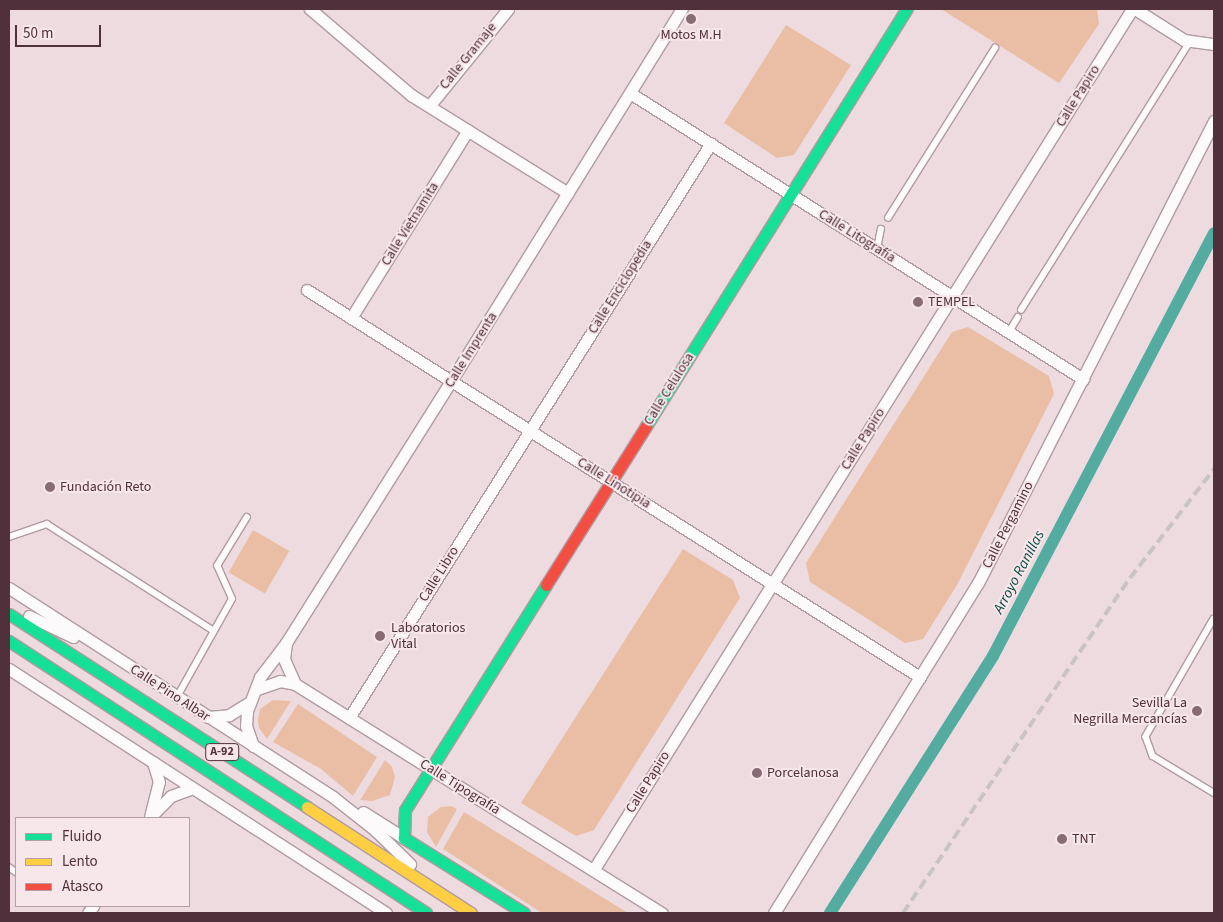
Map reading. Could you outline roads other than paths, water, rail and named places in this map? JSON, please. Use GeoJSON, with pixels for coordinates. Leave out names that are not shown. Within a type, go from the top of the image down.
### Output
{"type":"FeatureCollection","features":[{"type":"Feature","properties":{"kind":"main road","name":"Calle Celulosa"},"geometry":{"type":"LineString","coordinates":[[404,838],[405,810],[907,9]]}},
{"type":"Feature","properties":{"kind":"main road","name":"A-92"},"geometry":{"type":"LineString","coordinates":[[9,614],[471,913]]}},
{"type":"Feature","properties":{"kind":"main road","name":"A-92"},"geometry":{"type":"LineString","coordinates":[[9,641],[426,913]]}},
{"type":"Feature","properties":{"kind":"main road"},"geometry":{"type":"LineString","coordinates":[[404,838],[524,913]]}},
{"type":"Feature","properties":{"kind":"street"},"geometry":{"type":"LineString","coordinates":[[310,9],[411,96],[430,105],[568,193]]}},
{"type":"Feature","properties":{"kind":"street","name":"Calle Gramaje"},"geometry":{"type":"LineString","coordinates":[[430,105],[508,9]]}},
{"type":"Feature","properties":{"kind":"street","name":"Calle Imprenta"},"geometry":{"type":"LineString","coordinates":[[208,718],[229,715],[248,703],[257,689],[260,677],[286,643],[682,9]]}},
{"type":"Feature","properties":{"kind":"street"},"geometry":{"type":"LineString","coordinates":[[1134,9],[1190,42],[1214,44]]}},
{"type":"Feature","properties":{"kind":"street","name":"Calle Papiro"},"geometry":{"type":"LineString","coordinates":[[594,869],[952,296],[1134,9]]}},
{"type":"Feature","properties":{"kind":"street","name":"Calle Litografía"},"geometry":{"type":"LineString","coordinates":[[630,93],[1083,379]]}},
{"type":"Feature","properties":{"kind":"street","name":"Calle Pergamino"},"geometry":{"type":"LineString","coordinates":[[774,913],[978,583],[1214,121]]}},
{"type":"Feature","properties":{"kind":"street","name":"Calle Vietnamita"},"geometry":{"type":"LineString","coordinates":[[351,318],[468,130]]}},
{"type":"Feature","properties":{"kind":"street","name":"Calle Enciclopedia"},"geometry":{"type":"LineString","coordinates":[[530,430],[711,144]]}},
{"type":"Feature","properties":{"kind":"street","name":"Calle Linotipia"},"geometry":{"type":"LineString","coordinates":[[307,290],[920,677]]}},
{"type":"Feature","properties":{"kind":"street","name":"Calle Libro"},"geometry":{"type":"LineString","coordinates":[[349,718],[530,430]]}},
{"type":"Feature","properties":{"kind":"street","name":"Calle Pino Albar"},"geometry":{"type":"LineString","coordinates":[[9,588],[108,654],[332,797]]}},
{"type":"Feature","properties":{"kind":"street"},"geometry":{"type":"LineString","coordinates":[[9,607],[108,654]]}},
{"type":"Feature","properties":{"kind":"street"},"geometry":{"type":"LineString","coordinates":[[286,643],[284,659],[295,684]]}},
{"type":"Feature","properties":{"kind":"street"},"geometry":{"type":"LineString","coordinates":[[9,669],[386,913]]}},
{"type":"Feature","properties":{"kind":"street"},"geometry":{"type":"LineString","coordinates":[[257,689],[280,681],[295,684]]}},
{"type":"Feature","properties":{"kind":"street","name":"Calle Tipografía"},"geometry":{"type":"LineString","coordinates":[[295,684],[662,913]]}},
{"type":"Feature","properties":{"kind":"street","name":"Calle Imprenta"},"geometry":{"type":"LineString","coordinates":[[248,703],[246,726],[253,746]]}},
{"type":"Feature","properties":{"kind":"street"},"geometry":{"type":"LineString","coordinates":[[150,817],[159,782],[153,762]]}},
{"type":"Feature","properties":{"kind":"street"},"geometry":{"type":"LineString","coordinates":[[151,817],[171,796],[193,788]]}},
{"type":"Feature","properties":{"kind":"street"},"geometry":{"type":"LineString","coordinates":[[332,797],[375,830],[436,890]]}},
{"type":"Feature","properties":{"kind":"street"},"geometry":{"type":"LineString","coordinates":[[332,797],[404,838]]}},
{"type":"Feature","properties":{"kind":"lane"},"geometry":{"type":"LineString","coordinates":[[1022,310],[1190,42]]}},
{"type":"Feature","properties":{"kind":"lane"},"geometry":{"type":"LineString","coordinates":[[888,218],[995,48]]}},
{"type":"Feature","properties":{"kind":"lane"},"geometry":{"type":"LineString","coordinates":[[877,248],[881,229]]}},
{"type":"Feature","properties":{"kind":"lane"},"geometry":{"type":"LineString","coordinates":[[1009,332],[1018,316]]}},
{"type":"Feature","properties":{"kind":"lane"},"geometry":{"type":"LineString","coordinates":[[176,697],[232,599],[217,566],[247,517]]}},
{"type":"Feature","properties":{"kind":"lane"},"geometry":{"type":"LineString","coordinates":[[9,537],[47,524],[214,630]]}},
{"type":"Feature","properties":{"kind":"lane"},"geometry":{"type":"LineString","coordinates":[[1214,619],[1146,737],[1153,756],[1214,793]]}},
{"type":"Feature","properties":{"kind":"waterway","name":"Arroyo Ranillas"},"geometry":{"type":"LineString","coordinates":[[830,913],[993,656],[1214,233]]}},
{"type":"Feature","properties":{"kind":"railway"},"geometry":{"type":"LineString","coordinates":[[903,913],[1130,578],[1214,469]]}},
{"type":"Feature","properties":{"kind":"place","name":"Motos M.H"},"geometry":{"type":"Point","coordinates":[691,19]}},
{"type":"Feature","properties":{"kind":"place","name":"TEMPEL"},"geometry":{"type":"Point","coordinates":[918,302]}},
{"type":"Feature","properties":{"kind":"place","name":"Fundación Reto"},"geometry":{"type":"Point","coordinates":[50,487]}},
{"type":"Feature","properties":{"kind":"place","name":"Laboratorios Vital"},"geometry":{"type":"Point","coordinates":[380,636]}},
{"type":"Feature","properties":{"kind":"place","name":"Sevilla La Negrilla Mercancías"},"geometry":{"type":"Point","coordinates":[1197,711]}},
{"type":"Feature","properties":{"kind":"place","name":"Porcelanosa"},"geometry":{"type":"Point","coordinates":[757,773]}},
{"type":"Feature","properties":{"kind":"place","name":"TNT"},"geometry":{"type":"Point","coordinates":[1062,839]}}]}
